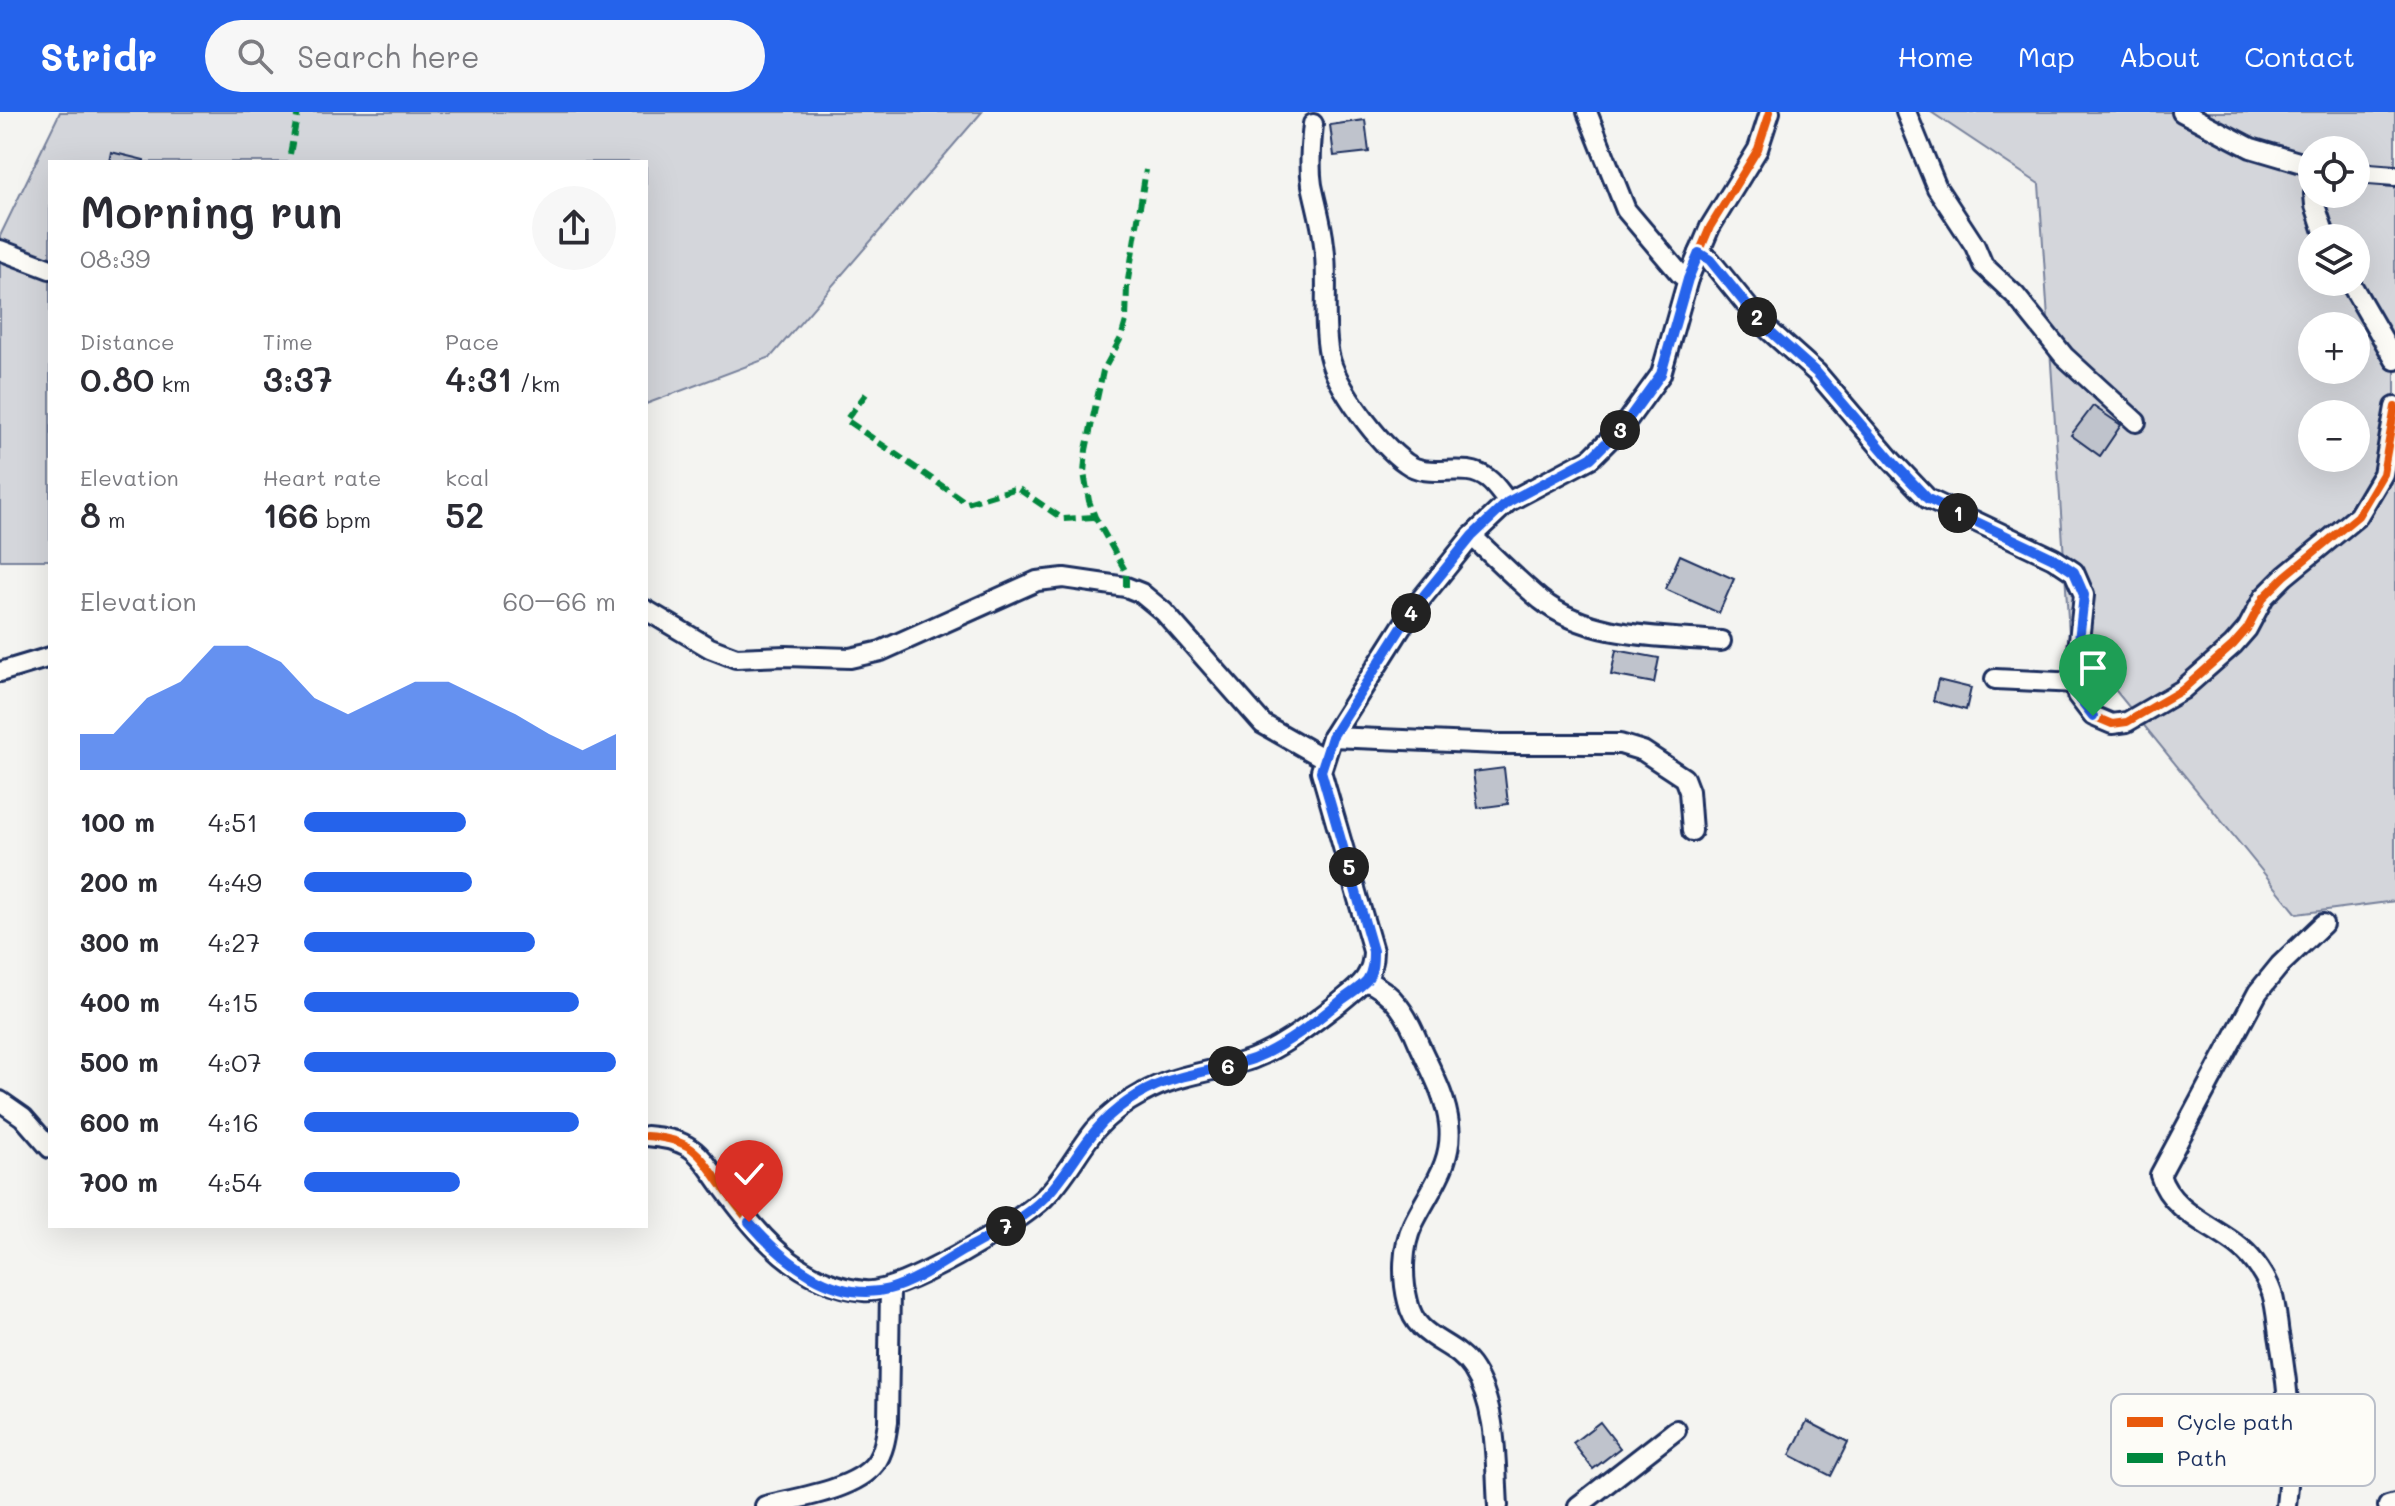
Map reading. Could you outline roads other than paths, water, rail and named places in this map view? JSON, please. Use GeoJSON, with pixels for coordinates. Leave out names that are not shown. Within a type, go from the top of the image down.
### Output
{"type":"FeatureCollection","features":[{"type":"Feature","properties":{"kind":"street"},"geometry":{"type":"LineString","coordinates":[[1587,112],[1626,210],[1681,275],[1688,279]]}},
{"type":"Feature","properties":{"kind":"street"},"geometry":{"type":"LineString","coordinates":[[648,1136],[672,1140],[698,1153],[772,1249],[801,1270],[845,1288],[873,1292],[890,1289],[910,1281],[1014,1222],[1044,1198],[1096,1129],[1116,1110],[1165,1082],[1250,1060],[1271,1051],[1299,1034],[1366,981],[1373,966],[1373,951],[1321,771],[1332,737],[1413,609],[1472,536],[1508,502],[1591,458],[1624,425],[1661,374],[1688,279],[1731,188],[1758,149],[1770,112]]}},
{"type":"Feature","properties":{"kind":"street"},"geometry":{"type":"LineString","coordinates":[[1906,112],[1937,188],[1975,246],[1983,265],[2015,295],[2064,356],[2136,422]]}},
{"type":"Feature","properties":{"kind":"street"},"geometry":{"type":"LineString","coordinates":[[2182,112],[2251,148],[2298,162]]}},
{"type":"Feature","properties":{"kind":"street"},"geometry":{"type":"LineString","coordinates":[[1313,124],[1310,156],[1312,183],[1327,266],[1329,355],[1338,379],[1360,415],[1406,464],[1423,472],[1469,471],[1487,478],[1508,502]]}},
{"type":"Feature","properties":{"kind":"street"},"geometry":{"type":"LineString","coordinates":[[2370,174],[2395,176]]}},
{"type":"Feature","properties":{"kind":"street"},"geometry":{"type":"LineString","coordinates":[[0,250],[48,268]]}},
{"type":"Feature","properties":{"kind":"street"},"geometry":{"type":"LineString","coordinates":[[1699,253],[1710,260],[1762,324],[1817,373],[1928,499],[2053,558],[2074,572],[2084,595],[2076,668],[2077,695],[2093,716],[2112,724],[2127,722],[2182,690],[2233,645],[2247,629],[2264,597],[2285,576],[2358,516],[2383,474],[2395,407]]}},
{"type":"Feature","properties":{"kind":"street"},"geometry":{"type":"LineString","coordinates":[[2358,296],[2395,360]]}},
{"type":"Feature","properties":{"kind":"street"},"geometry":{"type":"LineString","coordinates":[[1472,536],[1542,601],[1569,617],[1606,631],[1721,641]]}},
{"type":"Feature","properties":{"kind":"street"},"geometry":{"type":"LineString","coordinates":[[648,611],[710,648],[736,658],[850,658],[881,651],[1019,586],[1037,581],[1064,578],[1126,587],[1141,593],[1164,612],[1263,724],[1323,758]]}},
{"type":"Feature","properties":{"kind":"street"},"geometry":{"type":"LineString","coordinates":[[0,672],[48,658]]}},
{"type":"Feature","properties":{"kind":"street"},"geometry":{"type":"LineString","coordinates":[[1995,679],[2077,683]]}},
{"type":"Feature","properties":{"kind":"street"},"geometry":{"type":"LineString","coordinates":[[1332,737],[1499,744],[1620,744],[1643,751],[1684,778],[1689,791],[1692,831]]}},
{"type":"Feature","properties":{"kind":"street"},"geometry":{"type":"LineString","coordinates":[[2288,1394],[2271,1292],[2259,1267],[2242,1249],[2180,1206],[2162,1184],[2160,1175],[2258,992],[2280,965],[2323,924]]}},
{"type":"Feature","properties":{"kind":"street"},"geometry":{"type":"LineString","coordinates":[[1366,981],[1381,987],[1408,1021],[1442,1096],[1449,1123],[1448,1153],[1443,1170],[1411,1227],[1404,1261],[1404,1287],[1409,1308],[1419,1327],[1463,1357],[1478,1379],[1494,1435],[1498,1506]]}},
{"type":"Feature","properties":{"kind":"street"},"geometry":{"type":"LineString","coordinates":[[0,1101],[23,1117],[48,1146]]}},
{"type":"Feature","properties":{"kind":"street"},"geometry":{"type":"LineString","coordinates":[[765,1506],[843,1485],[863,1476],[877,1462],[888,1422],[890,1289]]}},
{"type":"Feature","properties":{"kind":"street"},"geometry":{"type":"LineString","coordinates":[[1578,1506],[1676,1430]]}},
{"type":"Feature","properties":{"kind":"street"},"geometry":{"type":"LineString","coordinates":[[2286,1506],[2287,1486]]}},
{"type":"Feature","properties":{"kind":"street"},"geometry":{"type":"LineString","coordinates":[[2388,1506],[2395,1504]]}}]}
